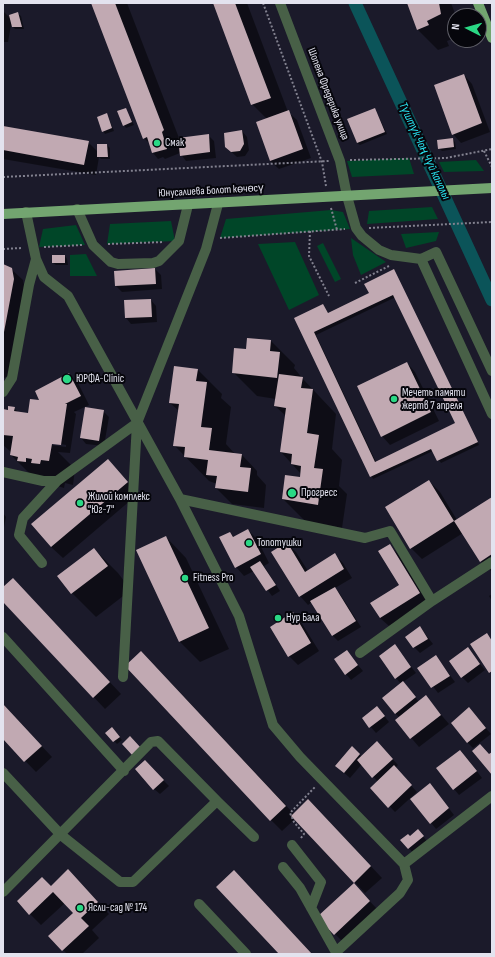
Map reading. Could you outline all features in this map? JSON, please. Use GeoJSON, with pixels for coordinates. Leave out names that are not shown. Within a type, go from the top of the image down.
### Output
{"type":"FeatureCollection","features":[{"type":"Feature","properties":{"kind":"main road"},"geometry":{"type":"LineString","coordinates":[[478,3],[492,38]]}},
{"type":"Feature","properties":{"kind":"main road","name":"Юнусалиева Болот көчөсү"},"geometry":{"type":"LineString","coordinates":[[3,214],[78,209],[218,204],[492,188]]}},
{"type":"Feature","properties":{"kind":"street","name":"Шопена Фредерика улица"},"geometry":{"type":"LineString","coordinates":[[280,3],[340,161],[346,196],[356,228],[362,236],[379,250],[406,258],[421,258],[436,252],[492,370]]}},
{"type":"Feature","properties":{"kind":"street"},"geometry":{"type":"LineString","coordinates":[[123,677],[137,423],[206,250],[218,204]]}},
{"type":"Feature","properties":{"kind":"street"},"geometry":{"type":"LineString","coordinates":[[78,209],[94,245],[111,262],[118,264],[153,263],[159,261],[179,241],[188,205]]}},
{"type":"Feature","properties":{"kind":"street"},"geometry":{"type":"LineString","coordinates":[[26,212],[36,259],[44,277],[68,296],[137,423],[180,498],[239,616],[273,725],[300,757],[404,864],[408,880],[400,892],[336,953],[300,888],[283,867]]}},
{"type":"Feature","properties":{"kind":"street"},"geometry":{"type":"LineString","coordinates":[[421,258],[492,414]]}},
{"type":"Feature","properties":{"kind":"street"},"geometry":{"type":"LineString","coordinates":[[3,392],[12,378],[29,285],[36,259]]}},
{"type":"Feature","properties":{"kind":"street"},"geometry":{"type":"LineString","coordinates":[[42,563],[19,535],[23,518],[57,481],[137,423]]}},
{"type":"Feature","properties":{"kind":"street"},"geometry":{"type":"LineString","coordinates":[[3,472],[43,481],[57,481]]}},
{"type":"Feature","properties":{"kind":"street"},"geometry":{"type":"LineString","coordinates":[[180,498],[365,538],[390,531],[432,601]]}},
{"type":"Feature","properties":{"kind":"street"},"geometry":{"type":"LineString","coordinates":[[360,653],[432,601],[492,562]]}},
{"type":"Feature","properties":{"kind":"street"},"geometry":{"type":"LineString","coordinates":[[3,638],[124,771]]}},
{"type":"Feature","properties":{"kind":"street"},"geometry":{"type":"LineString","coordinates":[[3,892],[152,742],[158,740],[217,802],[254,837]]}},
{"type":"Feature","properties":{"kind":"street"},"geometry":{"type":"LineString","coordinates":[[3,773],[61,835],[120,882],[133,882],[217,802]]}},
{"type":"Feature","properties":{"kind":"street"},"geometry":{"type":"LineString","coordinates":[[404,864],[492,796]]}},
{"type":"Feature","properties":{"kind":"street"},"geometry":{"type":"LineString","coordinates":[[294,846],[321,882],[311,908]]}},
{"type":"Feature","properties":{"kind":"street"},"geometry":{"type":"LineString","coordinates":[[199,904],[246,954]]}},
{"type":"Feature","properties":{"kind":"path"},"geometry":{"type":"LineString","coordinates":[[263,3],[322,162],[327,187]]}},
{"type":"Feature","properties":{"kind":"path"},"geometry":{"type":"LineString","coordinates":[[3,177],[409,158],[446,158],[492,149]]}},
{"type":"Feature","properties":{"kind":"path"},"geometry":{"type":"LineString","coordinates":[[484,151],[492,167]]}},
{"type":"Feature","properties":{"kind":"path"},"geometry":{"type":"LineString","coordinates":[[330,206],[337,230]]}},
{"type":"Feature","properties":{"kind":"path"},"geometry":{"type":"LineString","coordinates":[[366,228],[492,222]]}},
{"type":"Feature","properties":{"kind":"path"},"geometry":{"type":"LineString","coordinates":[[310,232],[309,256],[329,296]]}},
{"type":"Feature","properties":{"kind":"path"},"geometry":{"type":"LineString","coordinates":[[355,283],[406,258]]}},
{"type":"Feature","properties":{"kind":"path"},"geometry":{"type":"LineString","coordinates":[[294,846],[304,834],[294,822],[290,813],[322,779]]}},
{"type":"Feature","properties":{"kind":"green space"},"geometry":{"type":"Polygon","coordinates":[[[409,158],[414,174],[352,177],[347,161],[409,158]]]}},
{"type":"Feature","properties":{"kind":"green space"},"geometry":{"type":"Polygon","coordinates":[[[476,160],[484,171],[444,172],[439,162],[476,160]]]}},
{"type":"Feature","properties":{"kind":"green space"},"geometry":{"type":"Polygon","coordinates":[[[432,207],[438,219],[367,224],[369,211],[432,207]]]}},
{"type":"Feature","properties":{"kind":"green space"},"geometry":{"type":"Polygon","coordinates":[[[331,210],[343,212],[350,229],[220,238],[226,219],[331,210]]]}},
{"type":"Feature","properties":{"kind":"green space"},"geometry":{"type":"Polygon","coordinates":[[[171,221],[175,241],[107,244],[110,224],[171,221]]]}},
{"type":"Feature","properties":{"kind":"green space"},"geometry":{"type":"Polygon","coordinates":[[[76,225],[85,245],[39,247],[43,229],[76,225]]]}},
{"type":"Feature","properties":{"kind":"green space"},"geometry":{"type":"Polygon","coordinates":[[[439,232],[436,241],[406,248],[401,234],[439,232]]]}},
{"type":"Feature","properties":{"kind":"green space"},"geometry":{"type":"Polygon","coordinates":[[[351,238],[386,262],[361,275],[353,255],[351,238]]]}},
{"type":"Feature","properties":{"kind":"green space"},"geometry":{"type":"Polygon","coordinates":[[[295,242],[319,295],[289,310],[258,244],[295,242]]]}},
{"type":"Feature","properties":{"kind":"green space"},"geometry":{"type":"Polygon","coordinates":[[[323,243],[341,279],[335,282],[317,246],[323,243]]]}},
{"type":"Feature","properties":{"kind":"green space"},"geometry":{"type":"Polygon","coordinates":[[[86,254],[97,276],[70,276],[70,255],[86,254]]]}},
{"type":"Feature","properties":{"kind":"building"},"geometry":{"type":"Polygon","coordinates":[[[91,3],[115,3],[164,130],[162,132],[167,149],[152,153],[147,137],[143,139],[91,3]]]}},
{"type":"Feature","properties":{"kind":"building"},"geometry":{"type":"Polygon","coordinates":[[[213,3],[235,3],[271,98],[251,105],[213,3]]]}},
{"type":"Feature","properties":{"kind":"building"},"geometry":{"type":"Polygon","coordinates":[[[407,3],[439,3],[441,14],[427,21],[429,25],[417,30],[407,3]]]}},
{"type":"Feature","properties":{"kind":"building"},"geometry":{"type":"Polygon","coordinates":[[[18,12],[22,27],[12,27],[9,15],[18,12]]]}},
{"type":"Feature","properties":{"kind":"building"},"geometry":{"type":"Polygon","coordinates":[[[464,74],[482,123],[452,135],[434,85],[464,74]]]}},
{"type":"Feature","properties":{"kind":"building"},"geometry":{"type":"Polygon","coordinates":[[[126,108],[132,122],[123,126],[117,111],[126,108]]]}},
{"type":"Feature","properties":{"kind":"building"},"geometry":{"type":"Polygon","coordinates":[[[375,108],[385,132],[357,143],[347,119],[375,108]]]}},
{"type":"Feature","properties":{"kind":"building"},"geometry":{"type":"Polygon","coordinates":[[[289,110],[303,149],[270,161],[256,122],[289,110]]]}},
{"type":"Feature","properties":{"kind":"building"},"geometry":{"type":"Polygon","coordinates":[[[107,113],[112,128],[102,132],[97,117],[107,113]]]}},
{"type":"Feature","properties":{"kind":"building"},"geometry":{"type":"Polygon","coordinates":[[[3,126],[89,141],[84,165],[3,150],[3,126]]]}},
{"type":"Feature","properties":{"kind":"building"},"geometry":{"type":"Polygon","coordinates":[[[242,130],[244,144],[240,151],[231,152],[225,147],[224,133],[242,130]]]}},
{"type":"Feature","properties":{"kind":"building"},"geometry":{"type":"Polygon","coordinates":[[[209,134],[210,152],[180,156],[178,138],[209,134]]]}},
{"type":"Feature","properties":{"kind":"building"},"geometry":{"type":"Polygon","coordinates":[[[453,138],[454,147],[438,149],[437,140],[453,138]]]}},
{"type":"Feature","properties":{"kind":"building"},"geometry":{"type":"Polygon","coordinates":[[[97,144],[107,144],[108,157],[97,157],[97,144]]]}},
{"type":"Feature","properties":{"kind":"building"},"geometry":{"type":"Polygon","coordinates":[[[52,255],[65,255],[65,263],[52,263],[52,255]]]}},
{"type":"Feature","properties":{"kind":"building"},"geometry":{"type":"Polygon","coordinates":[[[3,264],[12,268],[14,279],[4,332],[3,264]]]}},
{"type":"Feature","properties":{"kind":"building"},"geometry":{"type":"Polygon","coordinates":[[[155,268],[156,284],[115,286],[114,271],[155,268]]]}},
{"type":"Feature","properties":{"kind":"building"},"geometry":{"type":"Polygon","coordinates":[[[394,269],[478,442],[437,461],[431,449],[370,477],[294,318],[323,304],[328,313],[369,293],[364,284],[394,269]],[[393,295],[314,332],[375,462],[455,423],[393,295]]]}},
{"type":"Feature","properties":{"kind":"building"},"geometry":{"type":"Polygon","coordinates":[[[151,299],[152,317],[125,318],[124,300],[151,299]]]}},
{"type":"Feature","properties":{"kind":"building"},"geometry":{"type":"Polygon","coordinates":[[[247,338],[271,340],[270,351],[280,352],[277,378],[232,373],[234,348],[246,349],[247,338]]]}},
{"type":"Feature","properties":{"kind":"building","name":"Мечеть памяти жертв 7 апреля"},"geometry":{"type":"Polygon","coordinates":[[[407,362],[431,412],[381,437],[357,386],[407,362]]]}},
{"type":"Feature","properties":{"kind":"building"},"geometry":{"type":"Polygon","coordinates":[[[174,366],[198,369],[196,381],[207,382],[201,427],[212,428],[209,450],[242,454],[240,467],[251,468],[248,492],[215,488],[217,476],[206,475],[208,460],[184,457],[185,447],[173,446],[179,404],[169,403],[174,366]]]}},
{"type":"Feature","properties":{"kind":"building"},"geometry":{"type":"Polygon","coordinates":[[[69,373],[81,396],[65,404],[67,404],[61,445],[52,444],[49,461],[41,460],[40,464],[31,463],[32,459],[26,458],[26,462],[17,461],[18,457],[10,455],[13,436],[3,435],[3,409],[8,410],[8,406],[15,407],[14,411],[28,413],[30,399],[39,400],[35,391],[69,373]]]}},
{"type":"Feature","properties":{"kind":"building"},"geometry":{"type":"Polygon","coordinates":[[[279,374],[303,377],[301,388],[313,389],[307,433],[319,435],[314,468],[323,469],[318,505],[282,499],[285,475],[300,477],[301,466],[291,464],[292,454],[280,452],[286,408],[274,406],[279,374]]]}},
{"type":"Feature","properties":{"kind":"building"},"geometry":{"type":"Polygon","coordinates":[[[85,407],[104,410],[99,441],[80,438],[85,407]]]}},
{"type":"Feature","properties":{"kind":"building","name":"Жилой комплекс \"Юг-7\""},"geometry":{"type":"Polygon","coordinates":[[[108,459],[128,482],[51,547],[31,524],[108,459]]]}},
{"type":"Feature","properties":{"kind":"building"},"geometry":{"type":"Polygon","coordinates":[[[429,480],[454,521],[410,549],[385,507],[429,480]]]}},
{"type":"Feature","properties":{"kind":"building"},"geometry":{"type":"Polygon","coordinates":[[[492,497],[492,554],[480,562],[454,521],[492,497]]]}},
{"type":"Feature","properties":{"kind":"building"},"geometry":{"type":"Polygon","coordinates":[[[248,529],[261,554],[235,568],[219,537],[230,532],[233,537],[248,529]]]}},
{"type":"Feature","properties":{"kind":"building"},"geometry":{"type":"Polygon","coordinates":[[[166,536],[209,628],[179,642],[136,550],[166,536]]]}},
{"type":"Feature","properties":{"kind":"building"},"geometry":{"type":"Polygon","coordinates":[[[287,542],[305,572],[335,553],[344,569],[299,597],[271,552],[287,542]]]}},
{"type":"Feature","properties":{"kind":"building"},"geometry":{"type":"Polygon","coordinates":[[[390,544],[420,593],[380,618],[370,603],[399,585],[378,551],[390,544]]]}},
{"type":"Feature","properties":{"kind":"building"},"geometry":{"type":"Polygon","coordinates":[[[94,548],[108,566],[71,594],[57,576],[94,548]]]}},
{"type":"Feature","properties":{"kind":"building"},"geometry":{"type":"Polygon","coordinates":[[[260,561],[276,585],[266,591],[250,567],[260,561]]]}},
{"type":"Feature","properties":{"kind":"building"},"geometry":{"type":"Polygon","coordinates":[[[13,578],[110,682],[93,698],[3,602],[3,587],[13,578]]]}},
{"type":"Feature","properties":{"kind":"building"},"geometry":{"type":"Polygon","coordinates":[[[335,587],[356,621],[332,636],[310,601],[335,587]]]}},
{"type":"Feature","properties":{"kind":"building"},"geometry":{"type":"Polygon","coordinates":[[[293,612],[311,643],[288,657],[270,627],[293,612]]]}},
{"type":"Feature","properties":{"kind":"building"},"geometry":{"type":"Polygon","coordinates":[[[420,626],[428,639],[413,648],[405,637],[420,626]]]}},
{"type":"Feature","properties":{"kind":"building"},"geometry":{"type":"Polygon","coordinates":[[[487,633],[492,641],[492,671],[489,673],[470,644],[487,633]]]}},
{"type":"Feature","properties":{"kind":"building"},"geometry":{"type":"Polygon","coordinates":[[[395,644],[411,667],[395,679],[379,656],[395,644]]]}},
{"type":"Feature","properties":{"kind":"building"},"geometry":{"type":"Polygon","coordinates":[[[468,647],[480,664],[461,678],[449,661],[468,647]]]}},
{"type":"Feature","properties":{"kind":"building"},"geometry":{"type":"Polygon","coordinates":[[[347,650],[358,665],[345,675],[334,659],[347,650]]]}},
{"type":"Feature","properties":{"kind":"building"},"geometry":{"type":"Polygon","coordinates":[[[141,651],[286,806],[270,821],[125,666],[141,651]]]}},
{"type":"Feature","properties":{"kind":"building"},"geometry":{"type":"Polygon","coordinates":[[[436,655],[450,676],[431,688],[417,668],[436,655]]]}},
{"type":"Feature","properties":{"kind":"building"},"geometry":{"type":"Polygon","coordinates":[[[403,681],[416,697],[395,714],[382,698],[403,681]]]}},
{"type":"Feature","properties":{"kind":"building"},"geometry":{"type":"Polygon","coordinates":[[[426,695],[441,715],[410,739],[395,720],[426,695]]]}},
{"type":"Feature","properties":{"kind":"building"},"geometry":{"type":"Polygon","coordinates":[[[3,704],[42,746],[24,762],[3,739],[3,704]]]}},
{"type":"Feature","properties":{"kind":"building"},"geometry":{"type":"Polygon","coordinates":[[[377,706],[385,716],[369,728],[362,718],[377,706]]]}},
{"type":"Feature","properties":{"kind":"building"},"geometry":{"type":"Polygon","coordinates":[[[469,707],[486,728],[467,743],[451,723],[469,707]]]}},
{"type":"Feature","properties":{"kind":"building"},"geometry":{"type":"Polygon","coordinates":[[[112,727],[120,737],[113,742],[105,733],[112,727]]]}},
{"type":"Feature","properties":{"kind":"building"},"geometry":{"type":"Polygon","coordinates":[[[130,736],[141,748],[133,756],[122,744],[130,736]]]}},
{"type":"Feature","properties":{"kind":"building"},"geometry":{"type":"Polygon","coordinates":[[[377,741],[393,759],[372,778],[357,760],[377,741]]]}},
{"type":"Feature","properties":{"kind":"building"},"geometry":{"type":"Polygon","coordinates":[[[480,744],[489,754],[492,752],[492,775],[472,751],[480,744]]]}},
{"type":"Feature","properties":{"kind":"building"},"geometry":{"type":"Polygon","coordinates":[[[352,746],[360,754],[344,773],[335,766],[352,746]]]}},
{"type":"Feature","properties":{"kind":"building"},"geometry":{"type":"Polygon","coordinates":[[[460,750],[477,771],[453,790],[436,768],[460,750]]]}},
{"type":"Feature","properties":{"kind":"building"},"geometry":{"type":"Polygon","coordinates":[[[145,760],[164,780],[153,790],[135,769],[145,760]]]}},
{"type":"Feature","properties":{"kind":"building"},"geometry":{"type":"Polygon","coordinates":[[[394,765],[412,785],[388,808],[370,788],[394,765]]]}},
{"type":"Feature","properties":{"kind":"building"},"geometry":{"type":"Polygon","coordinates":[[[430,783],[449,808],[430,824],[410,799],[430,783]]]}},
{"type":"Feature","properties":{"kind":"building"},"geometry":{"type":"Polygon","coordinates":[[[308,799],[371,866],[354,883],[291,816],[308,799]]]}},
{"type":"Feature","properties":{"kind":"building"},"geometry":{"type":"Polygon","coordinates":[[[418,829],[424,836],[408,849],[400,840],[408,834],[410,836],[418,829]]]}},
{"type":"Feature","properties":{"kind":"building","name":"Ясли-сад № 174"},"geometry":{"type":"Polygon","coordinates":[[[68,869],[98,902],[81,918],[89,926],[62,951],[48,936],[73,913],[53,892],[29,915],[17,901],[42,877],[51,886],[68,869]]]}},
{"type":"Feature","properties":{"kind":"building"},"geometry":{"type":"Polygon","coordinates":[[[234,870],[312,954],[279,954],[216,887],[234,870]]]}},
{"type":"Feature","properties":{"kind":"building"},"geometry":{"type":"Polygon","coordinates":[[[354,883],[370,901],[334,935],[317,917],[354,883]]]}},
{"type":"Feature","properties":{"kind":"waterway","name":"Түштүк Чоң Чүй каналы"},"geometry":{"type":"LineString","coordinates":[[355,3],[492,300]]}},
{"type":"Feature","properties":{"kind":"place","name":"Смак"},"geometry":{"type":"Point","coordinates":[157,143]}},
{"type":"Feature","properties":{"kind":"place","name":"ЮРФА-Clinic"},"geometry":{"type":"Point","coordinates":[67,379]}},
{"type":"Feature","properties":{"kind":"place","name":"Мечеть памяти жертв 7 апреля"},"geometry":{"type":"Point","coordinates":[394,399]}},
{"type":"Feature","properties":{"kind":"place","name":"Прогресс"},"geometry":{"type":"Point","coordinates":[292,493]}},
{"type":"Feature","properties":{"kind":"place","name":"Жилой комплекс \"Юг-7\""},"geometry":{"type":"Point","coordinates":[80,503]}},
{"type":"Feature","properties":{"kind":"place","name":"Топотушки"},"geometry":{"type":"Point","coordinates":[249,543]}},
{"type":"Feature","properties":{"kind":"place","name":"Fitness Pro"},"geometry":{"type":"Point","coordinates":[185,578]}},
{"type":"Feature","properties":{"kind":"place","name":"Нур Бала"},"geometry":{"type":"Point","coordinates":[278,618]}},
{"type":"Feature","properties":{"kind":"place","name":"Ясли-сад № 174"},"geometry":{"type":"Point","coordinates":[80,908]}}]}
